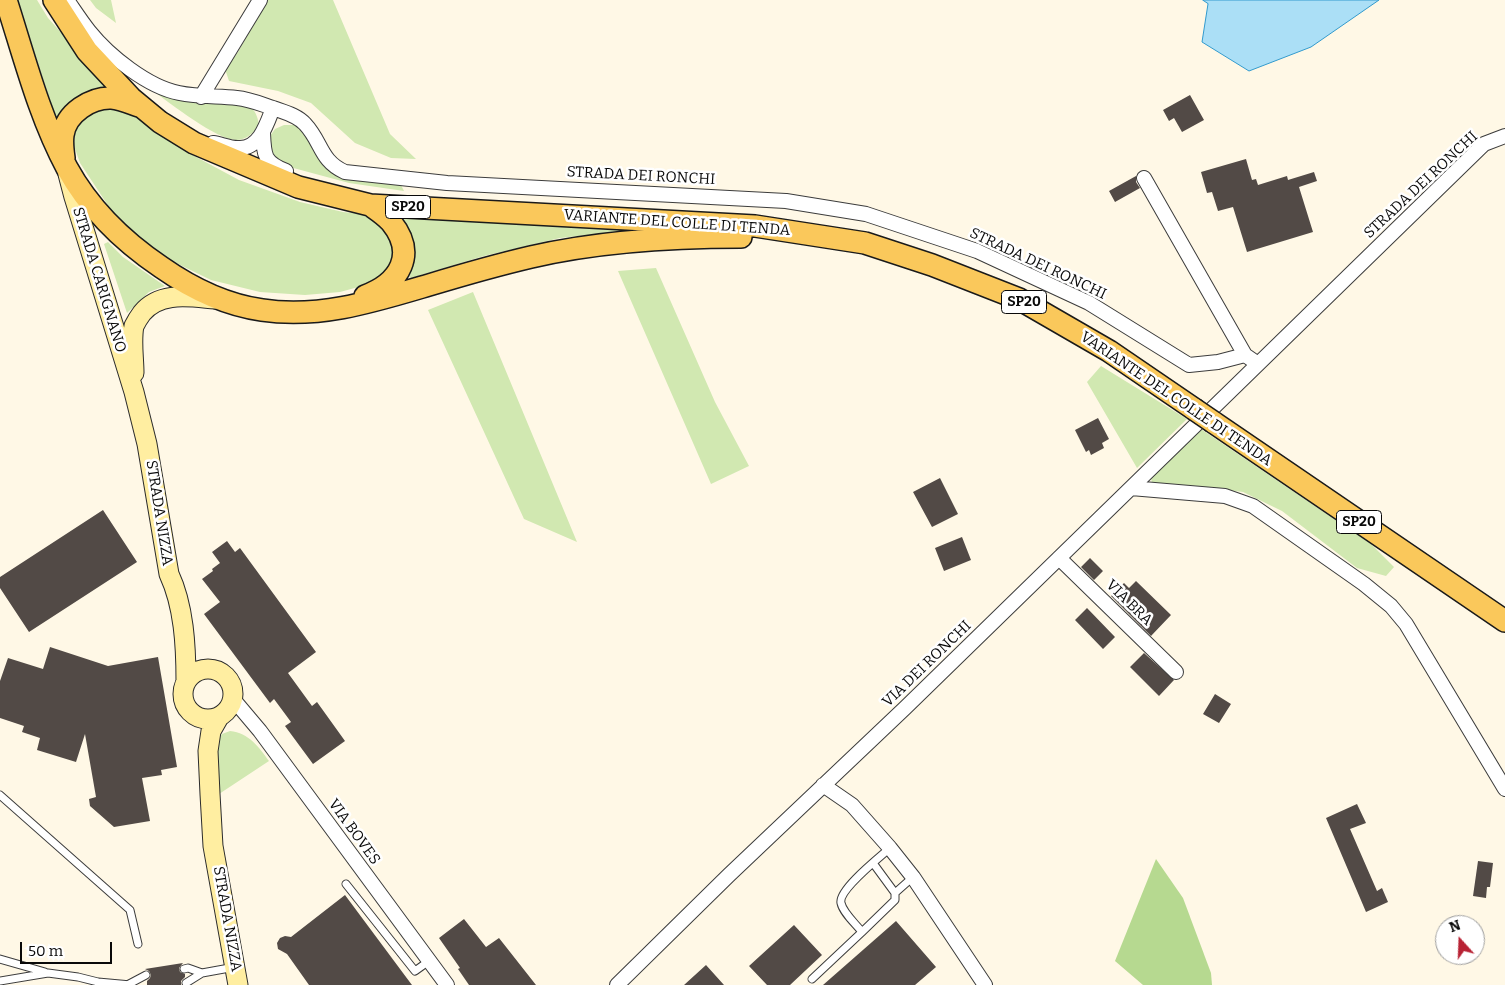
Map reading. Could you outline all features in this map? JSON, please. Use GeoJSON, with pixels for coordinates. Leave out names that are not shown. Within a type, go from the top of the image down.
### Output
{"type":"FeatureCollection","features":[{"type":"Feature","properties":{"kind":"main road","name":"SP20"},"geometry":{"type":"LineString","coordinates":[[6,0],[50,134],[81,190],[108,223],[140,253],[175,277],[224,300],[263,310],[289,313],[318,312],[377,302],[531,257],[630,241],[737,237],[834,237]]}},
{"type":"Feature","properties":{"kind":"main road","name":"VARIANTE DEL COLLE DI TENDA"},"geometry":{"type":"LineString","coordinates":[[54,0],[87,51],[141,107],[160,122],[194,143],[298,187],[370,205],[755,226],[834,237],[865,243],[932,265],[1019,299],[1109,351],[1505,621]]}},
{"type":"Feature","properties":{"kind":"main road","name":"SP20"},"geometry":{"type":"LineString","coordinates":[[66,165],[63,135],[66,124],[81,108],[107,98],[114,98],[141,107]]}},
{"type":"Feature","properties":{"kind":"main road","name":"SP20"},"geometry":{"type":"LineString","coordinates":[[318,312],[374,293],[397,276],[400,270],[403,253],[399,236],[386,216],[370,205]]}},
{"type":"Feature","properties":{"kind":"street","name":"STRADA DEI RONCHI"},"geometry":{"type":"LineString","coordinates":[[67,0],[89,32],[106,50],[126,66],[160,88],[178,93],[251,100],[296,117],[305,124],[329,162],[345,172],[448,183],[786,201],[866,214],[977,251],[1080,299],[1189,365],[1218,362],[1245,355]]}},
{"type":"Feature","properties":{"kind":"street"},"geometry":{"type":"LineString","coordinates":[[201,96],[260,0]]}},
{"type":"Feature","properties":{"kind":"street"},"geometry":{"type":"LineString","coordinates":[[194,143],[206,142],[240,148],[247,147],[263,134],[273,108]]}},
{"type":"Feature","properties":{"kind":"street"},"geometry":{"type":"LineString","coordinates":[[263,134],[264,152],[270,164],[288,172],[314,191]]}},
{"type":"Feature","properties":{"kind":"street","name":"STRADA DEI RONCHI"},"geometry":{"type":"LineString","coordinates":[[1258,364],[1484,144],[1505,136]]}},
{"type":"Feature","properties":{"kind":"street","name":"STRADA CARIGNANO"},"geometry":{"type":"LineString","coordinates":[[66,165],[74,197],[134,392]]}},
{"type":"Feature","properties":{"kind":"street"},"geometry":{"type":"LineString","coordinates":[[1144,178],[1245,355],[1258,364]]}},
{"type":"Feature","properties":{"kind":"street"},"geometry":{"type":"LineString","coordinates":[[134,392],[134,329],[143,312],[152,304],[168,298],[187,296],[224,300]]}},
{"type":"Feature","properties":{"kind":"street","name":"VIA DEI RONCHI"},"geometry":{"type":"LineString","coordinates":[[622,983],[1258,364]]}},
{"type":"Feature","properties":{"kind":"street","name":"STRADA NIZZA"},"geometry":{"type":"LineString","coordinates":[[134,392],[147,444],[169,574],[177,591],[184,633],[186,681],[183,696],[188,710],[194,715],[210,794]]}},
{"type":"Feature","properties":{"kind":"street"},"geometry":{"type":"LineString","coordinates":[[1131,488],[1225,496],[1253,506],[1364,584],[1391,606],[1406,624],[1505,789]]}},
{"type":"Feature","properties":{"kind":"street","name":"VIA BRA"},"geometry":{"type":"LineString","coordinates":[[1059,558],[1176,672]]}},
{"type":"Feature","properties":{"kind":"street","name":"STRADA NIZZA"},"geometry":{"type":"LineString","coordinates":[[184,633],[200,656],[226,677],[233,691],[232,699],[226,712],[220,717],[211,732],[208,751],[213,846],[238,985]]}},
{"type":"Feature","properties":{"kind":"street"},"geometry":{"type":"LineString","coordinates":[[186,681],[198,671],[205,669],[220,672]]}},
{"type":"Feature","properties":{"kind":"street","name":"VIA BOVES"},"geometry":{"type":"LineString","coordinates":[[232,699],[260,731],[447,985]]}},
{"type":"Feature","properties":{"kind":"street"},"geometry":{"type":"LineString","coordinates":[[194,715],[206,719],[220,717]]}},
{"type":"Feature","properties":{"kind":"street"},"geometry":{"type":"LineString","coordinates":[[823,786],[852,805],[890,848],[913,877],[984,985]]}},
{"type":"Feature","properties":{"kind":"lane"},"geometry":{"type":"LineString","coordinates":[[0,795],[130,910],[138,944]]}},
{"type":"Feature","properties":{"kind":"lane"},"geometry":{"type":"LineString","coordinates":[[862,932],[843,908],[840,902],[842,894],[890,848]]}},
{"type":"Feature","properties":{"kind":"lane"},"geometry":{"type":"LineString","coordinates":[[812,979],[895,900],[895,893],[873,863]]}},
{"type":"Feature","properties":{"kind":"lane"},"geometry":{"type":"LineString","coordinates":[[895,893],[913,877]]}},
{"type":"Feature","properties":{"kind":"lane"},"geometry":{"type":"LineString","coordinates":[[346,884],[415,971],[429,961]]}},
{"type":"Feature","properties":{"kind":"lane"},"geometry":{"type":"LineString","coordinates":[[0,959],[48,973],[98,982],[130,985],[146,975]]}},
{"type":"Feature","properties":{"kind":"lane"},"geometry":{"type":"LineString","coordinates":[[186,983],[202,973],[235,966]]}},
{"type":"Feature","properties":{"kind":"lane"},"geometry":{"type":"LineString","coordinates":[[184,968],[202,973]]}},
{"type":"Feature","properties":{"kind":"lane"},"geometry":{"type":"LineString","coordinates":[[0,981],[48,973]]}},
{"type":"Feature","properties":{"kind":"green space"},"geometry":{"type":"Polygon","coordinates":[[[17,0],[37,0],[48,18],[110,87],[93,90],[86,94],[74,103],[57,121],[17,0]]]}},
{"type":"Feature","properties":{"kind":"green space"},"geometry":{"type":"Polygon","coordinates":[[[90,0],[111,0],[116,23],[96,8],[90,0]]]}},
{"type":"Feature","properties":{"kind":"green space"},"geometry":{"type":"Polygon","coordinates":[[[267,0],[333,0],[390,134],[416,159],[391,158],[355,143],[311,103],[278,91],[229,81],[225,69],[238,52],[267,0]]]}},
{"type":"Feature","properties":{"kind":"green space"},"geometry":{"type":"Polygon","coordinates":[[[153,91],[199,103],[237,102],[245,104],[252,108],[257,115],[259,126],[252,134],[243,139],[228,138],[206,128],[153,91]]]}},
{"type":"Feature","properties":{"kind":"green space"},"geometry":{"type":"Polygon","coordinates":[[[95,108],[125,108],[185,151],[239,180],[300,202],[343,212],[371,215],[387,226],[396,247],[393,266],[373,283],[340,292],[305,295],[260,292],[211,280],[170,260],[138,236],[111,210],[80,163],[74,146],[75,126],[95,108]]]}},
{"type":"Feature","properties":{"kind":"green space"},"geometry":{"type":"Polygon","coordinates":[[[284,125],[295,125],[305,133],[323,165],[345,176],[400,183],[404,191],[349,183],[286,166],[275,157],[269,143],[270,136],[275,129],[284,125]]]}},
{"type":"Feature","properties":{"kind":"green space"},"geometry":{"type":"Polygon","coordinates":[[[400,215],[651,228],[560,238],[484,256],[411,278],[406,274],[408,229],[400,215]]]}},
{"type":"Feature","properties":{"kind":"green space"},"geometry":{"type":"Polygon","coordinates":[[[108,242],[123,257],[165,286],[149,292],[127,313],[104,244],[108,242]]]}},
{"type":"Feature","properties":{"kind":"green space"},"geometry":{"type":"Polygon","coordinates":[[[656,268],[715,402],[749,466],[711,484],[618,271],[656,268]]]}},
{"type":"Feature","properties":{"kind":"green space"},"geometry":{"type":"Polygon","coordinates":[[[473,292],[577,542],[524,519],[428,310],[473,292]]]}},
{"type":"Feature","properties":{"kind":"green space"},"geometry":{"type":"Polygon","coordinates":[[[1101,366],[1187,419],[1137,468],[1087,382],[1101,366]]]}},
{"type":"Feature","properties":{"kind":"green space"},"geometry":{"type":"Polygon","coordinates":[[[1198,427],[1371,544],[1394,567],[1386,576],[1357,568],[1282,511],[1243,492],[1198,486],[1152,483],[1150,473],[1198,427]]]}},
{"type":"Feature","properties":{"kind":"green space"},"geometry":{"type":"Polygon","coordinates":[[[230,731],[237,732],[248,738],[269,761],[216,796],[217,740],[222,734],[230,731]]]}},
{"type":"Feature","properties":{"kind":"green space"},"geometry":{"type":"Polygon","coordinates":[[[1156,859],[1183,898],[1211,973],[1212,985],[1143,985],[1115,961],[1156,859]]]}},
{"type":"Feature","properties":{"kind":"water"},"geometry":{"type":"Polygon","coordinates":[[[1203,0],[1379,0],[1311,47],[1249,71],[1202,42],[1208,4],[1203,0]]]}},
{"type":"Feature","properties":{"kind":"building"},"geometry":{"type":"Polygon","coordinates":[[[1190,95],[1204,120],[1182,132],[1174,118],[1169,121],[1163,110],[1190,95]]]}},
{"type":"Feature","properties":{"kind":"building"},"geometry":{"type":"Polygon","coordinates":[[[1246,159],[1252,180],[1256,179],[1258,185],[1287,176],[1288,180],[1314,172],[1317,181],[1299,187],[1313,232],[1247,252],[1233,207],[1218,211],[1212,192],[1207,193],[1201,172],[1246,159]]]}},
{"type":"Feature","properties":{"kind":"building"},"geometry":{"type":"Polygon","coordinates":[[[1136,176],[1136,182],[1140,188],[1115,202],[1109,191],[1136,176]]]}},
{"type":"Feature","properties":{"kind":"building"},"geometry":{"type":"Polygon","coordinates":[[[1098,418],[1109,439],[1102,443],[1104,448],[1091,455],[1089,450],[1086,452],[1075,430],[1098,418]]]}},
{"type":"Feature","properties":{"kind":"building"},"geometry":{"type":"Polygon","coordinates":[[[940,478],[958,514],[932,527],[913,492],[940,478]]]}},
{"type":"Feature","properties":{"kind":"building"},"geometry":{"type":"Polygon","coordinates":[[[103,510],[137,562],[29,632],[0,588],[0,577],[103,510]]]}},
{"type":"Feature","properties":{"kind":"building"},"geometry":{"type":"Polygon","coordinates":[[[962,537],[971,560],[944,571],[935,548],[962,537]]]}},
{"type":"Feature","properties":{"kind":"building"},"geometry":{"type":"Polygon","coordinates":[[[227,541],[235,552],[240,548],[316,652],[288,673],[312,706],[317,702],[345,741],[313,764],[285,726],[291,722],[274,699],[270,703],[204,614],[220,602],[202,579],[220,563],[212,552],[227,541]]]}},
{"type":"Feature","properties":{"kind":"building"},"geometry":{"type":"Polygon","coordinates":[[[1090,558],[1103,571],[1094,580],[1081,567],[1090,558]]]}},
{"type":"Feature","properties":{"kind":"building"},"geometry":{"type":"Polygon","coordinates":[[[1136,581],[1171,615],[1151,636],[1111,596],[1124,583],[1129,588],[1136,581]]]}},
{"type":"Feature","properties":{"kind":"building"},"geometry":{"type":"Polygon","coordinates":[[[1087,608],[1115,637],[1103,649],[1075,620],[1087,608]]]}},
{"type":"Feature","properties":{"kind":"building"},"geometry":{"type":"Polygon","coordinates":[[[50,647],[108,666],[158,657],[177,767],[161,770],[162,775],[142,778],[150,821],[114,827],[90,806],[89,799],[96,797],[85,734],[76,762],[37,750],[40,738],[22,732],[24,726],[0,718],[0,681],[8,658],[43,669],[50,647]]]}},
{"type":"Feature","properties":{"kind":"building"},"geometry":{"type":"Polygon","coordinates":[[[1144,653],[1174,680],[1159,696],[1130,667],[1144,653]]]}},
{"type":"Feature","properties":{"kind":"building"},"geometry":{"type":"Polygon","coordinates":[[[1215,694],[1231,704],[1219,723],[1203,714],[1215,694]]]}},
{"type":"Feature","properties":{"kind":"building"},"geometry":{"type":"Polygon","coordinates":[[[1357,804],[1366,823],[1350,829],[1377,891],[1382,888],[1388,902],[1366,912],[1326,818],[1357,804]]]}},
{"type":"Feature","properties":{"kind":"building"},"geometry":{"type":"Polygon","coordinates":[[[1478,861],[1493,863],[1490,887],[1487,887],[1486,898],[1473,896],[1478,861]]]}},
{"type":"Feature","properties":{"kind":"building"},"geometry":{"type":"Polygon","coordinates":[[[345,895],[412,985],[309,985],[287,954],[278,949],[277,943],[280,938],[285,936],[291,937],[345,895]]]}},
{"type":"Feature","properties":{"kind":"building"},"geometry":{"type":"Polygon","coordinates":[[[464,919],[486,947],[499,938],[536,985],[469,985],[458,969],[460,968],[439,938],[464,919]]]}},
{"type":"Feature","properties":{"kind":"building"},"geometry":{"type":"Polygon","coordinates":[[[896,921],[936,967],[915,985],[823,985],[896,921]]]}},
{"type":"Feature","properties":{"kind":"building"},"geometry":{"type":"Polygon","coordinates":[[[794,925],[822,955],[790,985],[767,985],[749,966],[794,925]]]}},
{"type":"Feature","properties":{"kind":"building"},"geometry":{"type":"Polygon","coordinates":[[[183,963],[179,968],[180,972],[185,974],[181,985],[147,985],[151,975],[145,969],[183,963]]]}},
{"type":"Feature","properties":{"kind":"building"},"geometry":{"type":"Polygon","coordinates":[[[706,965],[724,985],[684,985],[706,965]]]}}]}
